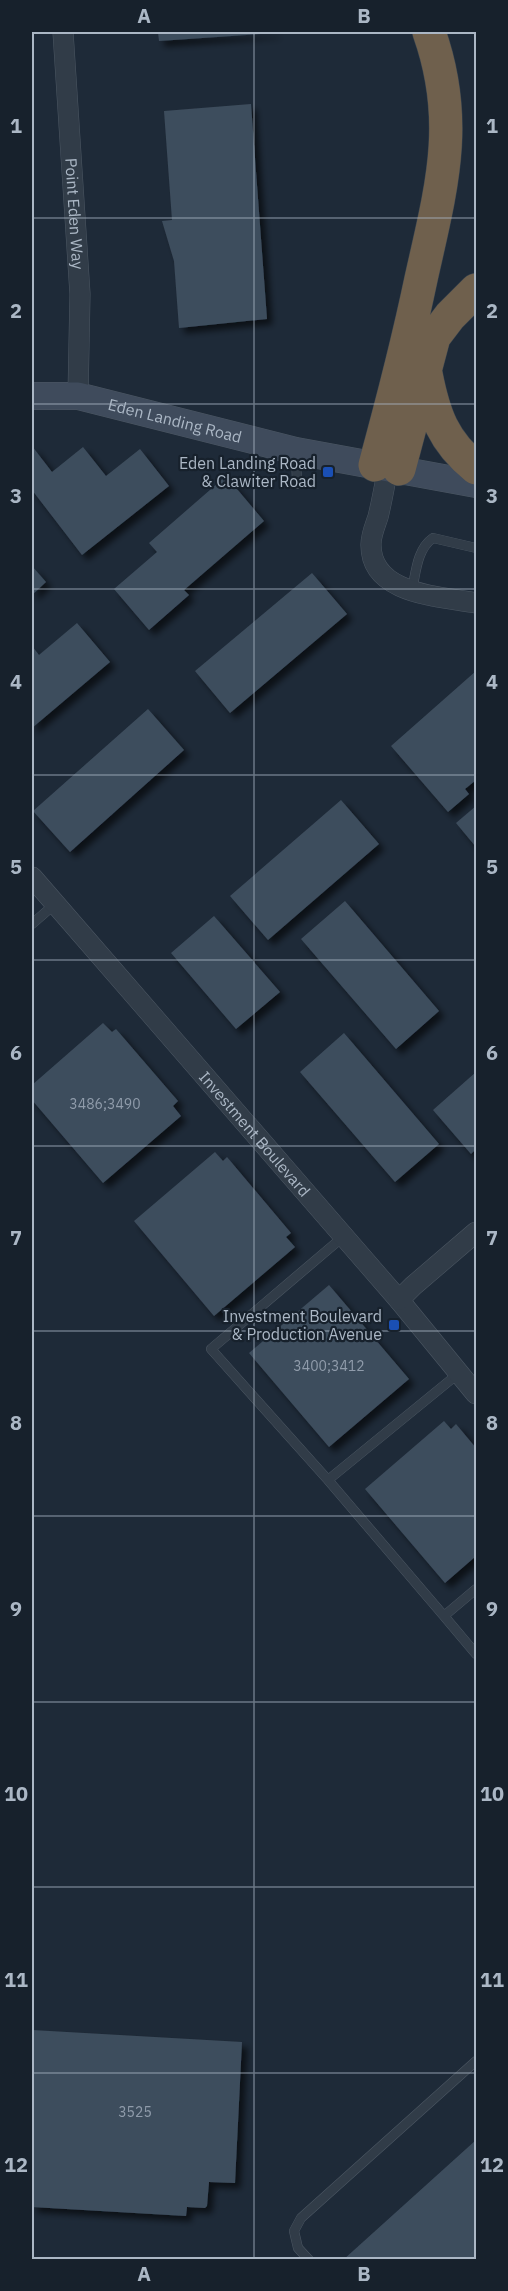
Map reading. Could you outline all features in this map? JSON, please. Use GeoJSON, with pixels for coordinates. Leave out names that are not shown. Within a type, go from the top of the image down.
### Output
{"type":"FeatureCollection","features":[{"type":"Feature","properties":{"kind":"highway"},"geometry":{"type":"LineString","coordinates":[[387,467],[407,346],[443,178],[446,111],[441,74],[429,32]]}},
{"type":"Feature","properties":{"kind":"highway"},"geometry":{"type":"LineString","coordinates":[[387,467],[425,369],[434,337],[450,316],[477,290]]}},
{"type":"Feature","properties":{"kind":"highway"},"geometry":{"type":"LineString","coordinates":[[425,369],[433,410],[451,443],[477,468]]}},
{"type":"Feature","properties":{"kind":"street","name":"Point Eden Way"},"geometry":{"type":"LineString","coordinates":[[63,32],[80,294],[78,396]]}},
{"type":"Feature","properties":{"kind":"street","name":"Eden Landing Road"},"geometry":{"type":"LineString","coordinates":[[32,396],[78,396],[296,452],[477,484]]}},
{"type":"Feature","properties":{"kind":"street"},"geometry":{"type":"LineString","coordinates":[[387,467],[371,542],[372,556],[377,568],[396,585],[477,603]]}},
{"type":"Feature","properties":{"kind":"street","name":"Investment Boulevard"},"geometry":{"type":"LineString","coordinates":[[32,877],[344,1236],[476,1393]]}},
{"type":"Feature","properties":{"kind":"street"},"geometry":{"type":"LineString","coordinates":[[399,1300],[477,1232]]}},
{"type":"Feature","properties":{"kind":"lane"},"geometry":{"type":"LineString","coordinates":[[296,452],[297,484]]}},
{"type":"Feature","properties":{"kind":"lane"},"geometry":{"type":"LineString","coordinates":[[412,590],[419,556],[425,543],[433,538],[477,548]]}},
{"type":"Feature","properties":{"kind":"lane"},"geometry":{"type":"LineString","coordinates":[[32,924],[55,904]]}},
{"type":"Feature","properties":{"kind":"lane"},"geometry":{"type":"LineString","coordinates":[[344,1236],[211,1349],[328,1480],[477,1654]]}},
{"type":"Feature","properties":{"kind":"lane"},"geometry":{"type":"LineString","coordinates":[[328,1480],[459,1373]]}},
{"type":"Feature","properties":{"kind":"lane"},"geometry":{"type":"LineString","coordinates":[[444,1616],[477,1588]]}},
{"type":"Feature","properties":{"kind":"lane"},"geometry":{"type":"LineString","coordinates":[[309,2259],[298,2248],[294,2230],[301,2218],[477,2061]]}},
{"type":"Feature","properties":{"kind":"building"},"geometry":{"type":"Polygon","coordinates":[[[158,32],[275,32],[275,33],[159,41],[158,32]]]}},
{"type":"Feature","properties":{"kind":"building"},"geometry":{"type":"Polygon","coordinates":[[[251,104],[267,319],[179,328],[174,261],[162,221],[172,220],[164,111],[251,104]]]}},
{"type":"Feature","properties":{"kind":"building"},"geometry":{"type":"Polygon","coordinates":[[[32,446],[52,472],[83,447],[106,476],[140,449],[169,486],[82,555],[32,490],[32,446]]]}},
{"type":"Feature","properties":{"kind":"building"},"geometry":{"type":"Polygon","coordinates":[[[226,476],[264,521],[184,590],[189,595],[149,630],[114,589],[157,552],[149,543],[226,476]]]}},
{"type":"Feature","properties":{"kind":"building"},"geometry":{"type":"Polygon","coordinates":[[[32,566],[46,582],[32,595],[32,566]]]}},
{"type":"Feature","properties":{"kind":"building"},"geometry":{"type":"Polygon","coordinates":[[[312,573],[347,614],[230,713],[195,671],[312,573]]]}},
{"type":"Feature","properties":{"kind":"building"},"geometry":{"type":"Polygon","coordinates":[[[77,623],[110,662],[32,728],[32,646],[39,655],[77,623]]]}},
{"type":"Feature","properties":{"kind":"building"},"geometry":{"type":"Polygon","coordinates":[[[476,671],[476,780],[465,789],[469,794],[448,812],[391,746],[476,671]]]}},
{"type":"Feature","properties":{"kind":"building"},"geometry":{"type":"Polygon","coordinates":[[[148,709],[184,750],[70,852],[33,811],[148,709]]]}},
{"type":"Feature","properties":{"kind":"building"},"geometry":{"type":"Polygon","coordinates":[[[341,800],[379,844],[268,940],[230,896],[341,800]]]}},
{"type":"Feature","properties":{"kind":"building"},"geometry":{"type":"Polygon","coordinates":[[[476,806],[476,847],[456,823],[476,806]]]}},
{"type":"Feature","properties":{"kind":"building"},"geometry":{"type":"Polygon","coordinates":[[[345,901],[439,1011],[396,1049],[301,939],[345,901]]]}},
{"type":"Feature","properties":{"kind":"building"},"geometry":{"type":"Polygon","coordinates":[[[214,916],[280,992],[236,1029],[171,953],[214,916]]]}},
{"type":"Feature","properties":{"kind":"building"},"geometry":{"type":"Polygon","coordinates":[[[103,1023],[112,1032],[116,1029],[178,1101],[173,1106],[181,1116],[103,1183],[32,1100],[32,1085],[103,1023]]]}},
{"type":"Feature","properties":{"kind":"building"},"geometry":{"type":"Polygon","coordinates":[[[344,1033],[439,1144],[395,1182],[300,1072],[344,1033]]]}},
{"type":"Feature","properties":{"kind":"building"},"geometry":{"type":"Polygon","coordinates":[[[476,1072],[476,1149],[471,1154],[433,1110],[476,1072]]]}},
{"type":"Feature","properties":{"kind":"building"},"geometry":{"type":"Polygon","coordinates":[[[215,1152],[223,1161],[227,1157],[291,1233],[286,1237],[295,1247],[214,1316],[134,1221],[215,1152]]]}},
{"type":"Feature","properties":{"kind":"building"},"geometry":{"type":"Polygon","coordinates":[[[329,1285],[409,1379],[329,1447],[249,1353],[329,1285]]]}},
{"type":"Feature","properties":{"kind":"building"},"geometry":{"type":"Polygon","coordinates":[[[444,1421],[451,1429],[456,1424],[476,1448],[476,1556],[445,1583],[365,1489],[444,1421]]]}},
{"type":"Feature","properties":{"kind":"building"},"geometry":{"type":"Polygon","coordinates":[[[32,2030],[242,2042],[235,2183],[209,2182],[207,2206],[205,2208],[187,2207],[186,2216],[32,2207],[32,2030]]]}},
{"type":"Feature","properties":{"kind":"building"},"geometry":{"type":"Polygon","coordinates":[[[476,2140],[476,2260],[343,2260],[476,2140]]]}},
{"type":"Feature","properties":{"kind":"place","name":"Eden Landing Road & Clawiter Road"},"geometry":{"type":"Point","coordinates":[328,472]}},
{"type":"Feature","properties":{"kind":"place","name":"Investment Boulevard & Production Avenue"},"geometry":{"type":"Point","coordinates":[394,1325]}}]}
